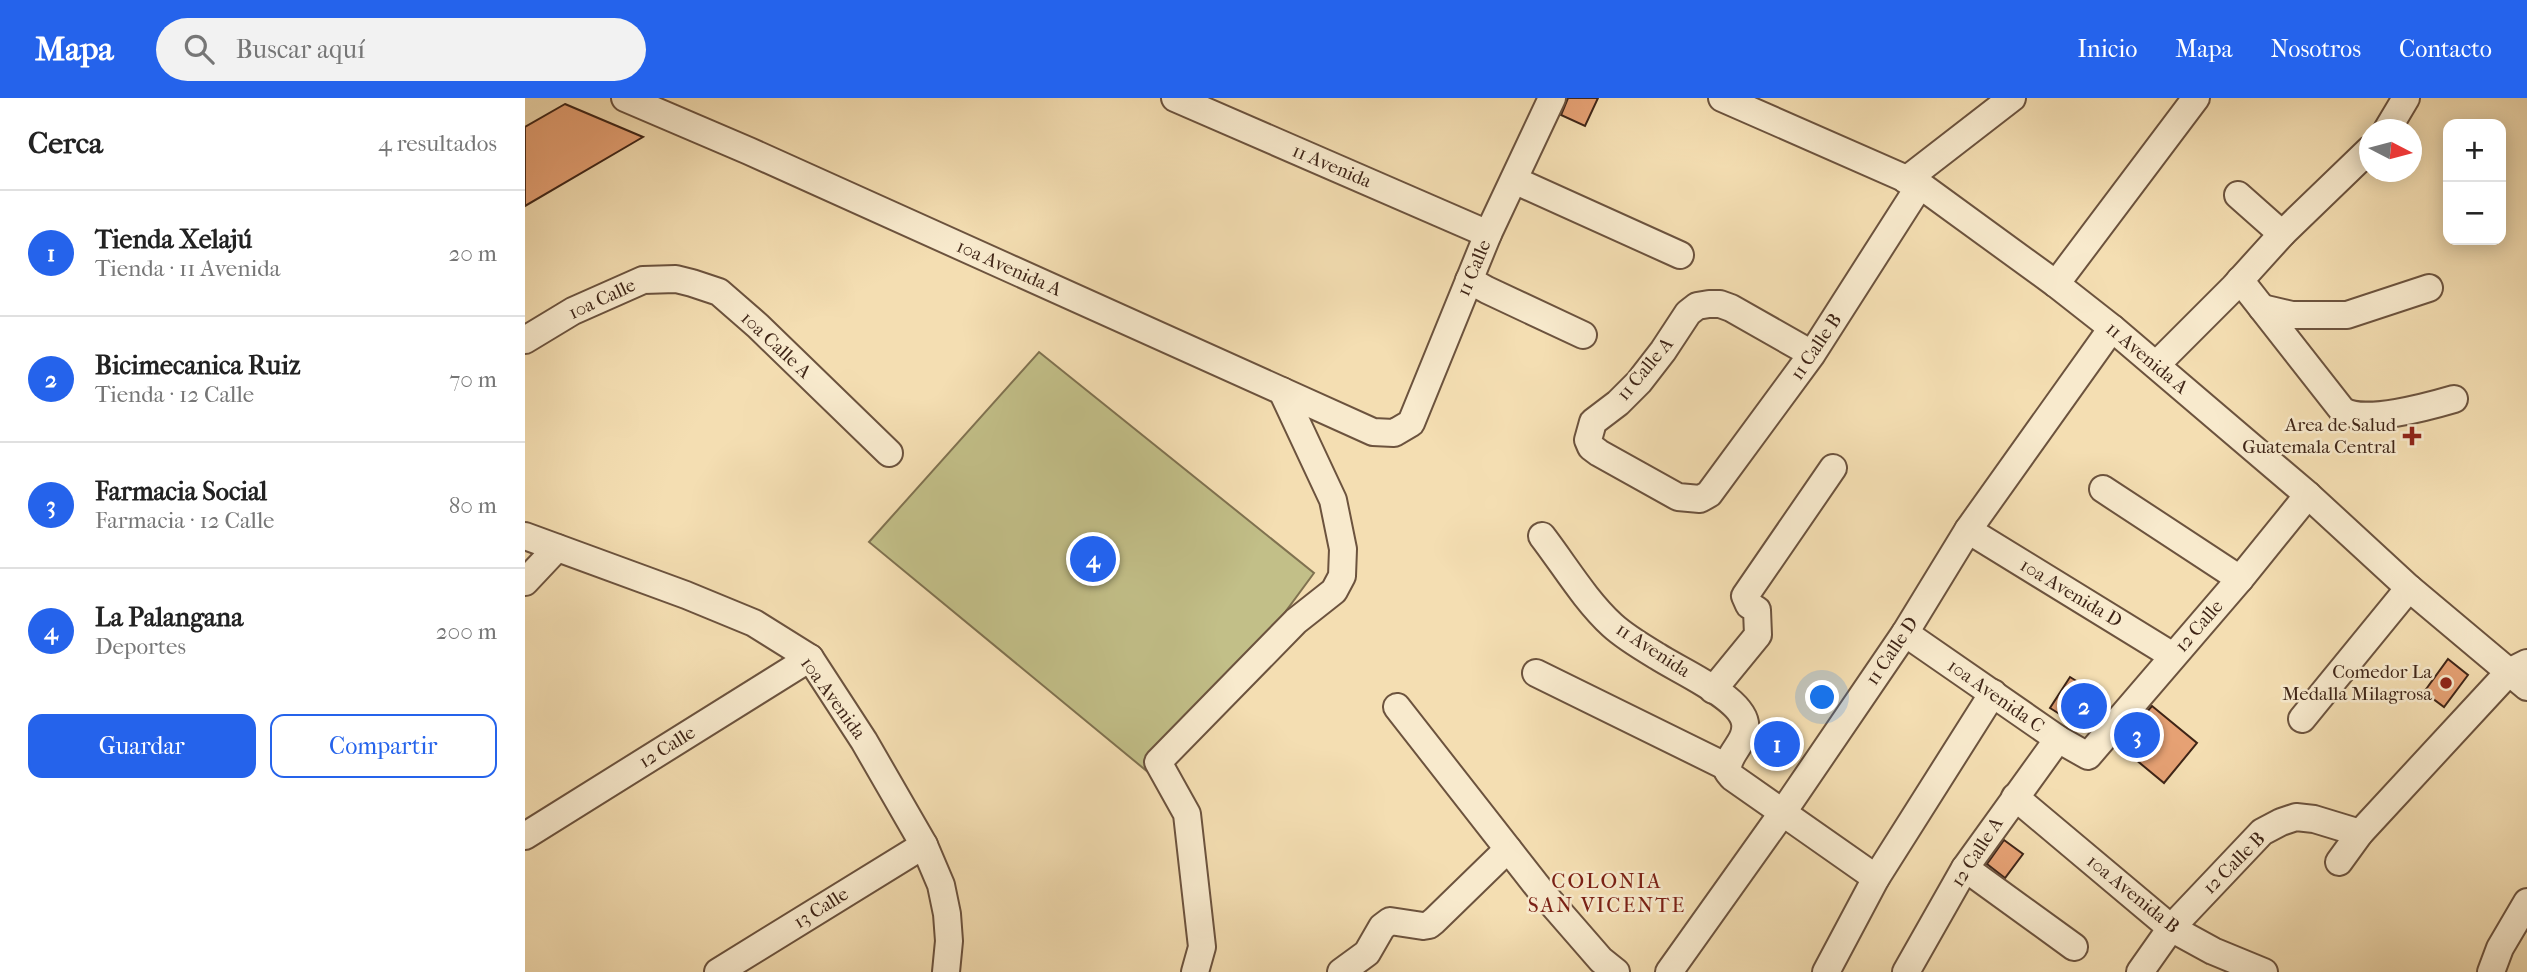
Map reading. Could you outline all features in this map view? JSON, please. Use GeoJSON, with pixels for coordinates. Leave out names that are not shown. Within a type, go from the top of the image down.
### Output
{"type":"FeatureCollection","features":[{"type":"Feature","properties":{"kind":"street","name":"10a Avenida A"},"geometry":{"type":"LineString","coordinates":[[625,98],[749,151],[1373,432],[1394,433]]}},
{"type":"Feature","properties":{"kind":"street","name":"11 Avenida"},"geometry":{"type":"LineString","coordinates":[[1175,98],[1488,234]]}},
{"type":"Feature","properties":{"kind":"street","name":"11 Calle"},"geometry":{"type":"LineString","coordinates":[[1394,433],[1411,423],[1488,234],[1552,98]]}},
{"type":"Feature","properties":{"kind":"street","name":"11 Avenida A"},"geometry":{"type":"LineString","coordinates":[[1722,98],[1913,182],[2056,284],[2112,328],[2308,495],[2409,588],[2521,674]]}},
{"type":"Feature","properties":{"kind":"street","name":"11 Calle B"},"geometry":{"type":"LineString","coordinates":[[1700,499],[1717,486],[1812,354],[1913,182],[2012,98]]}},
{"type":"Feature","properties":{"kind":"street"},"geometry":{"type":"LineString","coordinates":[[2056,284],[2196,98]]}},
{"type":"Feature","properties":{"kind":"street"},"geometry":{"type":"LineString","coordinates":[[2394,119],[2406,98]]}},
{"type":"Feature","properties":{"kind":"street"},"geometry":{"type":"LineString","coordinates":[[2156,365],[2282,234],[2359,160]]}},
{"type":"Feature","properties":{"kind":"street"},"geometry":{"type":"LineString","coordinates":[[1514,180],[1680,256]]}},
{"type":"Feature","properties":{"kind":"street"},"geometry":{"type":"LineString","coordinates":[[2238,195],[2282,234]]}},
{"type":"Feature","properties":{"kind":"street","name":"10a Calle"},"geometry":{"type":"LineString","coordinates":[[525,340],[573,312],[643,279]]}},
{"type":"Feature","properties":{"kind":"street","name":"10a Calle A"},"geometry":{"type":"LineString","coordinates":[[643,279],[675,279],[719,292],[758,326],[889,453]]}},
{"type":"Feature","properties":{"kind":"street"},"geometry":{"type":"LineString","coordinates":[[1469,280],[1583,335]]}},
{"type":"Feature","properties":{"kind":"street"},"geometry":{"type":"LineString","coordinates":[[2240,280],[2342,410],[2348,414],[2359,416],[2418,409],[2454,398]]}},
{"type":"Feature","properties":{"kind":"street"},"geometry":{"type":"LineString","coordinates":[[2262,308],[2292,315],[2347,315],[2429,288]]}},
{"type":"Feature","properties":{"kind":"street","name":"11 Calle A"},"geometry":{"type":"LineString","coordinates":[[1700,499],[1678,497],[1599,453],[1591,447],[1588,440],[1593,422],[1639,382],[1688,313],[1697,306],[1720,304],[1731,308],[1812,354]]}},
{"type":"Feature","properties":{"kind":"street","name":"11 Calle D"},"geometry":{"type":"LineString","coordinates":[[1669,972],[1783,812],[1905,633],[1968,530],[2112,328]]}},
{"type":"Feature","properties":{"kind":"street"},"geometry":{"type":"LineString","coordinates":[[1195,972],[1202,947],[1187,814],[1158,762],[1296,621],[1334,591],[1342,576],[1343,549],[1333,500],[1282,391]]}},
{"type":"Feature","properties":{"kind":"street"},"geometry":{"type":"LineString","coordinates":[[1713,690],[1758,635],[1756,610],[1749,605],[1745,596],[1833,468]]}},
{"type":"Feature","properties":{"kind":"street"},"geometry":{"type":"LineString","coordinates":[[2102,489],[2240,579]]}},
{"type":"Feature","properties":{"kind":"street","name":"12 Calle"},"geometry":{"type":"LineString","coordinates":[[2088,756],[2240,579],[2308,495]]}},
{"type":"Feature","properties":{"kind":"street","name":"10a Avenida D"},"geometry":{"type":"LineString","coordinates":[[1968,530],[2173,656]]}},
{"type":"Feature","properties":{"kind":"street","name":"10a Avenida"},"geometry":{"type":"LineString","coordinates":[[525,536],[754,623],[810,658],[871,751],[924,845],[941,885],[949,941],[946,972]]}},
{"type":"Feature","properties":{"kind":"street","name":"11 Avenida"},"geometry":{"type":"LineString","coordinates":[[1542,536],[1613,626],[1657,657],[1697,678],[1736,706],[1745,722],[1743,741],[1727,766]]}},
{"type":"Feature","properties":{"kind":"street"},"geometry":{"type":"LineString","coordinates":[[525,582],[557,548]]}},
{"type":"Feature","properties":{"kind":"street"},"geometry":{"type":"LineString","coordinates":[[2302,719],[2409,588]]}},
{"type":"Feature","properties":{"kind":"street","name":"10a Avenida C"},"geometry":{"type":"LineString","coordinates":[[1905,633],[2058,739],[2088,756]]}},
{"type":"Feature","properties":{"kind":"street","name":"12 Calle"},"geometry":{"type":"LineString","coordinates":[[525,836],[810,658]]}},
{"type":"Feature","properties":{"kind":"street"},"geometry":{"type":"LineString","coordinates":[[1536,673],[1727,766],[1732,777],[1876,878]]}},
{"type":"Feature","properties":{"kind":"street"},"geometry":{"type":"LineString","coordinates":[[2339,862],[2360,834],[2521,674]]}},
{"type":"Feature","properties":{"kind":"street"},"geometry":{"type":"LineString","coordinates":[[1826,972],[1876,878],[1993,693]]}},
{"type":"Feature","properties":{"kind":"street"},"geometry":{"type":"LineString","coordinates":[[1397,707],[1508,849],[1601,960],[1616,972]]}},
{"type":"Feature","properties":{"kind":"street","name":"12 Calle A"},"geometry":{"type":"LineString","coordinates":[[1906,972],[1965,868],[2058,739]]}},
{"type":"Feature","properties":{"kind":"street","name":"10a Avenida B"},"geometry":{"type":"LineString","coordinates":[[2015,797],[2171,928],[2213,951],[2264,972]]}},
{"type":"Feature","properties":{"kind":"street","name":"12 Calle B"},"geometry":{"type":"LineString","coordinates":[[2140,972],[2171,928],[2262,832],[2296,817],[2314,819],[2360,834]]}},
{"type":"Feature","properties":{"kind":"street","name":"13 Calle"},"geometry":{"type":"LineString","coordinates":[[718,972],[924,845]]}},
{"type":"Feature","properties":{"kind":"street"},"geometry":{"type":"LineString","coordinates":[[1341,972],[1367,953],[1382,927],[1390,920],[1429,925],[1508,849]]}},
{"type":"Feature","properties":{"kind":"street"},"geometry":{"type":"LineString","coordinates":[[1965,868],[2074,947]]}},
{"type":"Feature","properties":{"kind":"street"},"geometry":{"type":"LineString","coordinates":[[2491,972],[2500,948],[2527,902]]}},
{"type":"Feature","properties":{"kind":"shaded area"},"geometry":{"type":"Polygon","coordinates":[[[1039,352],[1314,573],[1160,782],[869,542],[1039,352]]]}},
{"type":"Feature","properties":{"kind":"building"},"geometry":{"type":"Polygon","coordinates":[[[1568,98],[1598,98],[1585,126],[1561,115],[1568,98]]]}},
{"type":"Feature","properties":{"kind":"building"},"geometry":{"type":"Polygon","coordinates":[[[565,104],[643,137],[525,206],[525,127],[565,104]]]}},
{"type":"Feature","properties":{"kind":"building","name":"Comedor La Medalla Milagrosa"},"geometry":{"type":"Polygon","coordinates":[[[2448,659],[2468,675],[2444,707],[2424,692],[2448,659]]]}},
{"type":"Feature","properties":{"kind":"building"},"geometry":{"type":"Polygon","coordinates":[[[2070,677],[2102,697],[2082,728],[2050,708],[2070,677]]]}},
{"type":"Feature","properties":{"kind":"building"},"geometry":{"type":"Polygon","coordinates":[[[2152,706],[2197,743],[2164,783],[2118,745],[2152,706]]]}},
{"type":"Feature","properties":{"kind":"building"},"geometry":{"type":"Polygon","coordinates":[[[1774,729],[1793,743],[1780,760],[1761,746],[1774,729]]]}},
{"type":"Feature","properties":{"kind":"building"},"geometry":{"type":"Polygon","coordinates":[[[2004,840],[2023,854],[2005,878],[1987,864],[2004,840]]]}},
{"type":"Feature","properties":{"kind":"place","name":"Area de Salud Guatemala Central"},"geometry":{"type":"Point","coordinates":[2412,436]}},
{"type":"Feature","properties":{"kind":"place","name":"La Palangana"},"geometry":{"type":"Point","coordinates":[1093,559]}},
{"type":"Feature","properties":{"kind":"place","name":"Comedor La Medalla Milagrosa"},"geometry":{"type":"Point","coordinates":[2446,683]}},
{"type":"Feature","properties":{"kind":"place","name":"Bicimecanica Ruiz"},"geometry":{"type":"Point","coordinates":[2084,706]}},
{"type":"Feature","properties":{"kind":"place","name":"Farmacia Social"},"geometry":{"type":"Point","coordinates":[2137,735]}},
{"type":"Feature","properties":{"kind":"place","name":"Tienda Xelajú"},"geometry":{"type":"Point","coordinates":[1777,744]}},
{"type":"Feature","properties":{"kind":"district","name":"COLONIA SAN VICENTE"},"geometry":{"type":"Point","coordinates":[1607,893]}}]}
